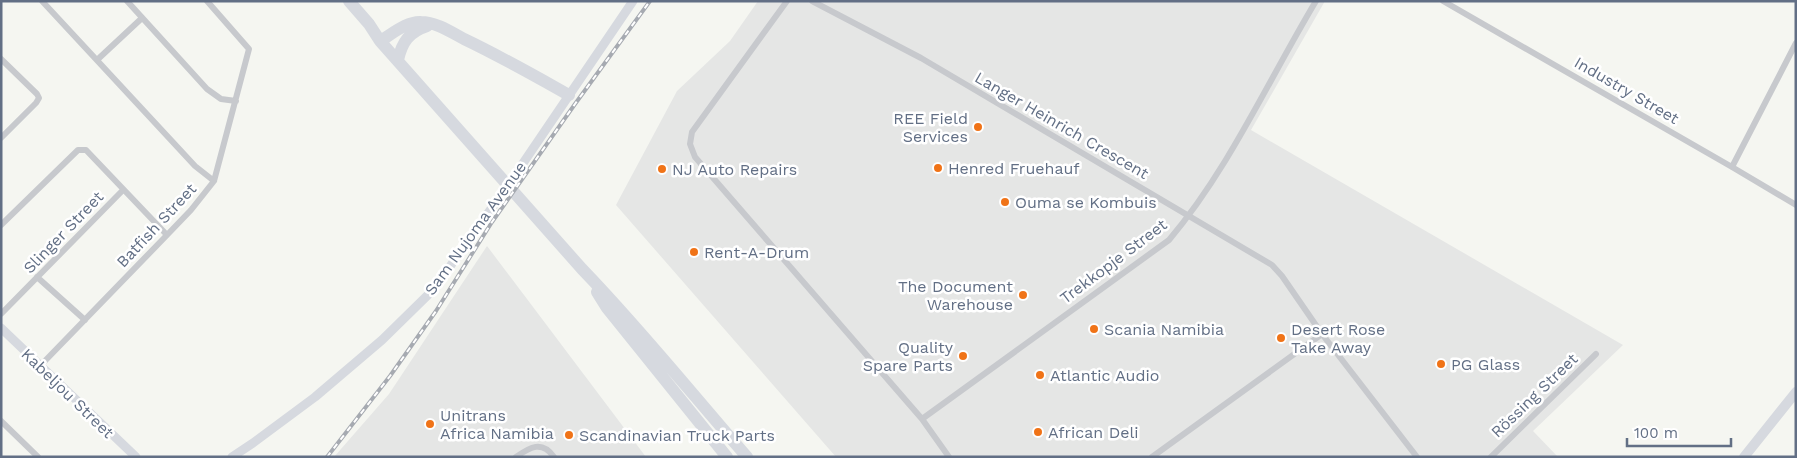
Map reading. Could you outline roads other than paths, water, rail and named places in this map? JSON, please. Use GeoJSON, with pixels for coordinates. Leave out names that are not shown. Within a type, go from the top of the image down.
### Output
{"type":"FeatureCollection","features":[{"type":"Feature","properties":{"kind":"highway"},"geometry":{"type":"LineString","coordinates":[[342,1],[398,60],[582,269],[613,301],[747,457]]}},
{"type":"Feature","properties":{"kind":"highway"},"geometry":{"type":"LineString","coordinates":[[349,1],[369,24],[380,41]]}},
{"type":"Feature","properties":{"kind":"highway"},"geometry":{"type":"LineString","coordinates":[[380,41],[416,22],[423,21],[444,28],[507,60],[569,95]]}},
{"type":"Feature","properties":{"kind":"highway"},"geometry":{"type":"LineString","coordinates":[[398,60],[400,50],[409,35],[432,24]]}},
{"type":"Feature","properties":{"kind":"highway"},"geometry":{"type":"LineString","coordinates":[[582,269],[607,308],[727,457]]}},
{"type":"Feature","properties":{"kind":"main road"},"geometry":{"type":"LineString","coordinates":[[1744,457],[1796,392]]}},
{"type":"Feature","properties":{"kind":"street"},"geometry":{"type":"LineString","coordinates":[[42,1],[195,166],[214,181]]}},
{"type":"Feature","properties":{"kind":"street"},"geometry":{"type":"LineString","coordinates":[[127,1],[207,89],[221,99],[236,101]]}},
{"type":"Feature","properties":{"kind":"street","name":"Batfish Street"},"geometry":{"type":"LineString","coordinates":[[40,366],[168,235],[214,181],[249,49],[207,1]]}},
{"type":"Feature","properties":{"kind":"street","name":"Sam Nujoma Avenue"},"geometry":{"type":"LineString","coordinates":[[232,457],[316,397],[382,340],[434,289],[513,178],[633,1]]}},
{"type":"Feature","properties":{"kind":"street"},"geometry":{"type":"LineString","coordinates":[[786,1],[692,132],[690,144],[695,157],[922,419],[949,457]]}},
{"type":"Feature","properties":{"kind":"street","name":"Langer Heinrich Crescent"},"geometry":{"type":"LineString","coordinates":[[812,1],[921,58],[1272,265],[1282,276],[1322,334],[1417,457]]}},
{"type":"Feature","properties":{"kind":"street","name":"Trekkopje Street"},"geometry":{"type":"LineString","coordinates":[[922,419],[1169,240],[1190,216],[1238,140],[1316,1]]}},
{"type":"Feature","properties":{"kind":"street","name":"Industry Street"},"geometry":{"type":"LineString","coordinates":[[1443,1],[1796,205]]}},
{"type":"Feature","properties":{"kind":"street"},"geometry":{"type":"LineString","coordinates":[[96,60],[142,18]]}},
{"type":"Feature","properties":{"kind":"street"},"geometry":{"type":"LineString","coordinates":[[1732,167],[1796,43]]}},
{"type":"Feature","properties":{"kind":"street"},"geometry":{"type":"LineString","coordinates":[[1,59],[39,98],[1,138]]}},
{"type":"Feature","properties":{"kind":"street"},"geometry":{"type":"LineString","coordinates":[[1,225],[78,150],[86,150],[168,235]]}},
{"type":"Feature","properties":{"kind":"street","name":"Slinger Street"},"geometry":{"type":"LineString","coordinates":[[1,314],[123,190]]}},
{"type":"Feature","properties":{"kind":"street"},"geometry":{"type":"LineString","coordinates":[[37,277],[85,320]]}},
{"type":"Feature","properties":{"kind":"street","name":"Kabeljou Street"},"geometry":{"type":"LineString","coordinates":[[1,328],[136,457]]}},
{"type":"Feature","properties":{"kind":"street"},"geometry":{"type":"LineString","coordinates":[[1152,457],[1322,334]]}},
{"type":"Feature","properties":{"kind":"street","name":"Rössing Street"},"geometry":{"type":"LineString","coordinates":[[1491,457],[1596,354]]}},
{"type":"Feature","properties":{"kind":"street"},"geometry":{"type":"LineString","coordinates":[[1,421],[38,457]]}},
{"type":"Feature","properties":{"kind":"street"},"geometry":{"type":"LineString","coordinates":[[516,457],[530,447],[540,447],[550,452],[554,457]]}},
{"type":"Feature","properties":{"kind":"railway"},"geometry":{"type":"LineString","coordinates":[[327,457],[390,376],[436,311],[492,222],[650,1]]}},
{"type":"Feature","properties":{"kind":"place","name":"REE Field Services"},"geometry":{"type":"Point","coordinates":[978,127]}},
{"type":"Feature","properties":{"kind":"place","name":"Henred Fruehauf"},"geometry":{"type":"Point","coordinates":[938,168]}},
{"type":"Feature","properties":{"kind":"place","name":"NJ Auto Repairs"},"geometry":{"type":"Point","coordinates":[662,169]}},
{"type":"Feature","properties":{"kind":"place","name":"Ouma se Kombuis"},"geometry":{"type":"Point","coordinates":[1005,202]}},
{"type":"Feature","properties":{"kind":"place","name":"Rent-A-Drum"},"geometry":{"type":"Point","coordinates":[694,252]}},
{"type":"Feature","properties":{"kind":"place","name":"The Document Warehouse"},"geometry":{"type":"Point","coordinates":[1023,295]}},
{"type":"Feature","properties":{"kind":"place","name":"Scania Namibia"},"geometry":{"type":"Point","coordinates":[1094,329]}},
{"type":"Feature","properties":{"kind":"place","name":"Desert Rose Take Away"},"geometry":{"type":"Point","coordinates":[1281,338]}},
{"type":"Feature","properties":{"kind":"place","name":"Quality Spare Parts"},"geometry":{"type":"Point","coordinates":[963,356]}},
{"type":"Feature","properties":{"kind":"place","name":"PG Glass"},"geometry":{"type":"Point","coordinates":[1441,364]}},
{"type":"Feature","properties":{"kind":"place","name":"Atlantic Audio"},"geometry":{"type":"Point","coordinates":[1040,375]}},
{"type":"Feature","properties":{"kind":"place","name":"Unitrans Africa Namibia"},"geometry":{"type":"Point","coordinates":[430,424]}},
{"type":"Feature","properties":{"kind":"place","name":"African Deli"},"geometry":{"type":"Point","coordinates":[1038,432]}},
{"type":"Feature","properties":{"kind":"place","name":"Scandinavian Truck Parts"},"geometry":{"type":"Point","coordinates":[569,435]}}]}
